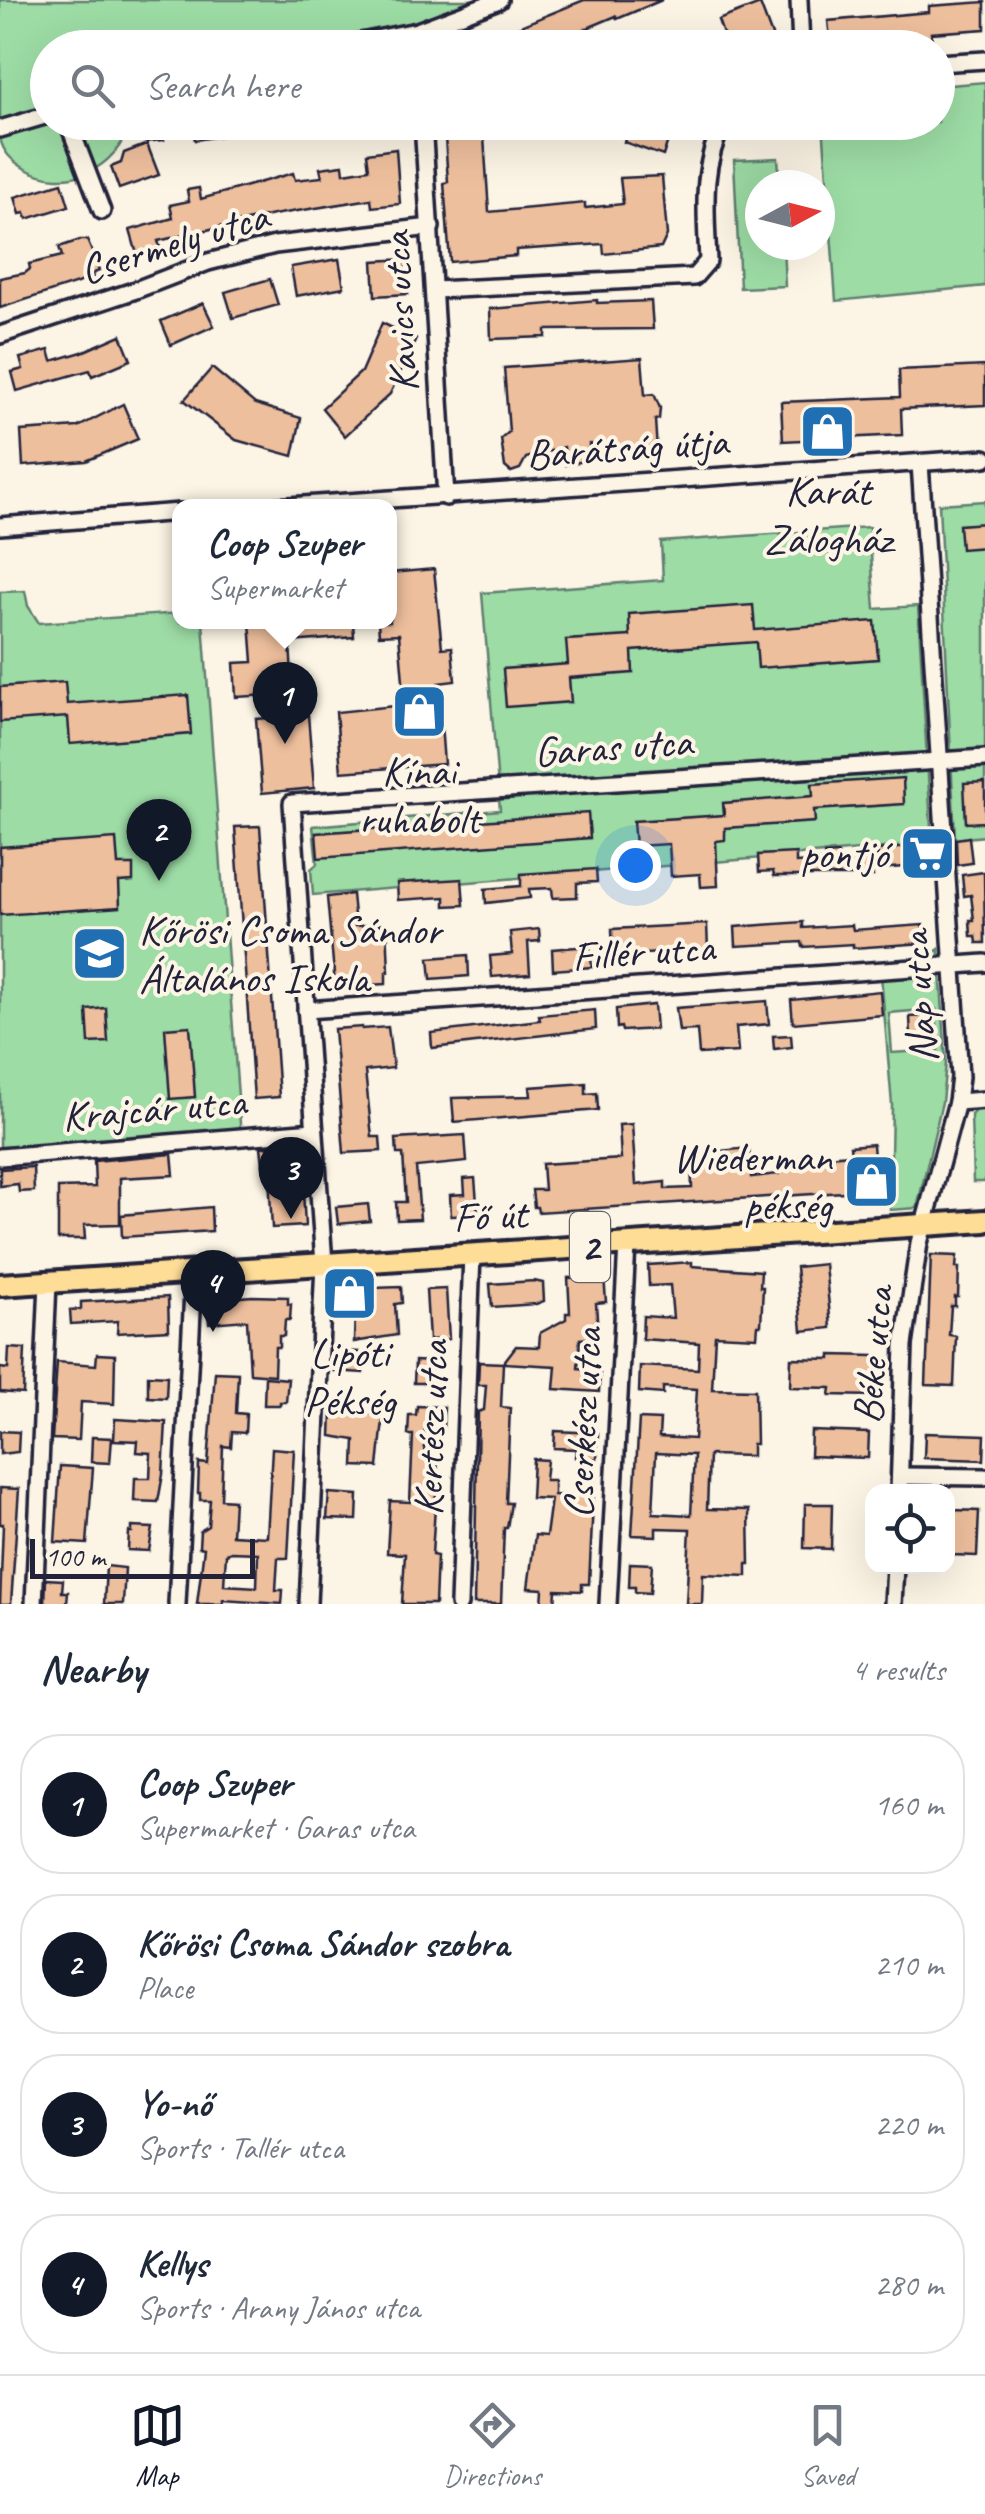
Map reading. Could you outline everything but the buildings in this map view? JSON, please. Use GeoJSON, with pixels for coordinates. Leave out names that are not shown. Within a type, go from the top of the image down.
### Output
{"type":"FeatureCollection","features":[{"type":"Feature","properties":{"kind":"main road","name":"Fő út"},"geometry":{"type":"LineString","coordinates":[[0,1285],[194,1272],[323,1253],[472,1254],[985,1221]]}},
{"type":"Feature","properties":{"kind":"street"},"geometry":{"type":"LineString","coordinates":[[437,30],[499,0]]}},
{"type":"Feature","properties":{"kind":"street"},"geometry":{"type":"LineString","coordinates":[[799,0],[800,30]]}},
{"type":"Feature","properties":{"kind":"street"},"geometry":{"type":"LineString","coordinates":[[955,62],[985,60]]}},
{"type":"Feature","properties":{"kind":"street"},"geometry":{"type":"LineString","coordinates":[[0,129],[30,120]]}},
{"type":"Feature","properties":{"kind":"street"},"geometry":{"type":"LineString","coordinates":[[75,140],[102,211]]}},
{"type":"Feature","properties":{"kind":"street","name":"Kavics utca"},"geometry":{"type":"LineString","coordinates":[[425,140],[446,497]]}},
{"type":"Feature","properties":{"kind":"street"},"geometry":{"type":"LineString","coordinates":[[435,290],[694,278],[708,260],[706,167],[715,140]]}},
{"type":"Feature","properties":{"kind":"street","name":"Csermely utca"},"geometry":{"type":"LineString","coordinates":[[0,334],[208,262],[275,245],[431,227]]}},
{"type":"Feature","properties":{"kind":"street","name":"Barátság útja"},"geometry":{"type":"LineString","coordinates":[[397,500],[985,458]]}},
{"type":"Feature","properties":{"kind":"street","name":"Nap utca"},"geometry":{"type":"LineString","coordinates":[[920,464],[960,1077],[925,1225]]}},
{"type":"Feature","properties":{"kind":"street"},"geometry":{"type":"LineString","coordinates":[[0,526],[172,513]]}},
{"type":"Feature","properties":{"kind":"street"},"geometry":{"type":"LineString","coordinates":[[939,762],[985,758]]}},
{"type":"Feature","properties":{"kind":"street","name":"Garas utca"},"geometry":{"type":"LineString","coordinates":[[306,1010],[292,803],[939,762]]}},
{"type":"Feature","properties":{"kind":"street","name":"Fillér utca"},"geometry":{"type":"LineString","coordinates":[[306,1010],[985,962]]}},
{"type":"Feature","properties":{"kind":"street"},"geometry":{"type":"LineString","coordinates":[[306,1010],[323,1253],[308,1604]]}},
{"type":"Feature","properties":{"kind":"street"},"geometry":{"type":"LineString","coordinates":[[957,1102],[985,1100]]}},
{"type":"Feature","properties":{"kind":"street","name":"Krajcár utca"},"geometry":{"type":"LineString","coordinates":[[0,1157],[314,1131]]}},
{"type":"Feature","properties":{"kind":"street","name":"Béke utca"},"geometry":{"type":"LineString","coordinates":[[899,1484],[904,1346],[925,1225]]}},
{"type":"Feature","properties":{"kind":"street"},"geometry":{"type":"LineString","coordinates":[[323,1253],[342,1241]]}},
{"type":"Feature","properties":{"kind":"street","name":"Cserkész utca"},"geometry":{"type":"LineString","coordinates":[[608,1604],[627,1245]]}},
{"type":"Feature","properties":{"kind":"street","name":"Kertész utca"},"geometry":{"type":"LineString","coordinates":[[459,1604],[472,1254]]}},
{"type":"Feature","properties":{"kind":"street"},"geometry":{"type":"LineString","coordinates":[[178,1604],[194,1272]]}},
{"type":"Feature","properties":{"kind":"street"},"geometry":{"type":"LineString","coordinates":[[34,1604],[48,1282]]}},
{"type":"Feature","properties":{"kind":"street"},"geometry":{"type":"LineString","coordinates":[[899,1484],[985,1477]]}},
{"type":"Feature","properties":{"kind":"street"},"geometry":{"type":"LineString","coordinates":[[893,1604],[895,1574]]}},
{"type":"Feature","properties":{"kind":"green space"},"geometry":{"type":"Polygon","coordinates":[[[0,0],[481,0],[425,20],[375,30],[30,30],[30,114],[0,124],[0,0]]]}},
{"type":"Feature","properties":{"kind":"green space"},"geometry":{"type":"Polygon","coordinates":[[[985,82],[985,286],[836,301],[835,170],[826,170],[824,140],[955,140],[955,85],[985,82]]]}},
{"type":"Feature","properties":{"kind":"green space"},"geometry":{"type":"Polygon","coordinates":[[[30,129],[30,140],[122,140],[102,164],[73,177],[57,178],[19,165],[5,152],[0,138],[30,129]]]}},
{"type":"Feature","properties":{"kind":"green space"},"geometry":{"type":"Polygon","coordinates":[[[778,158],[779,170],[745,170],[745,260],[784,260],[785,286],[740,288],[734,160],[778,158]]]}},
{"type":"Feature","properties":{"kind":"green space"},"geometry":{"type":"Polygon","coordinates":[[[985,501],[985,836],[955,839],[939,504],[985,501]]]}},
{"type":"Feature","properties":{"kind":"green space"},"geometry":{"type":"Polygon","coordinates":[[[869,527],[875,609],[918,606],[932,844],[313,895],[311,869],[317,864],[313,826],[500,810],[482,593],[663,580],[661,542],[869,527]]]}},
{"type":"Feature","properties":{"kind":"green space"},"geometry":{"type":"Polygon","coordinates":[[[25,591],[28,606],[39,623],[172,614],[172,629],[204,629],[241,1137],[0,1157],[0,592],[25,591]]]}},
{"type":"Feature","properties":{"kind":"green space"},"geometry":{"type":"Polygon","coordinates":[[[939,949],[946,1063],[942,1102],[917,1208],[890,1210],[892,1105],[880,963],[924,960],[939,949]],[[936,1009],[889,1013],[892,1053],[938,1050],[936,1009]]]}},
{"type":"Feature","properties":{"kind":"green space"},"geometry":{"type":"Polygon","coordinates":[[[985,1100],[985,1182],[973,1182],[971,1115],[985,1100]]]}},
{"type":"Feature","properties":{"kind":"place","name":"Karát Zálogház"},"geometry":{"type":"Point","coordinates":[828,431]}},
{"type":"Feature","properties":{"kind":"place","name":"Kínai ruhabolt"},"geometry":{"type":"Point","coordinates":[419,711]}},
{"type":"Feature","properties":{"kind":"place","name":"Coop Szuper"},"geometry":{"type":"Point","coordinates":[285,744]}},
{"type":"Feature","properties":{"kind":"place","name":"pontjó"},"geometry":{"type":"Point","coordinates":[927,854]}},
{"type":"Feature","properties":{"kind":"place","name":"Kőrösi Csoma Sándor szobra"},"geometry":{"type":"Point","coordinates":[159,881]}},
{"type":"Feature","properties":{"kind":"place","name":"Kőrösi Csoma Sándor Általános Iskola"},"geometry":{"type":"Point","coordinates":[100,954]}},
{"type":"Feature","properties":{"kind":"place","name":"Wiederman pékség"},"geometry":{"type":"Point","coordinates":[871,1181]}},
{"type":"Feature","properties":{"kind":"place","name":"Yo-nő"},"geometry":{"type":"Point","coordinates":[291,1219]}},
{"type":"Feature","properties":{"kind":"place","name":"Lipóti Pékség"},"geometry":{"type":"Point","coordinates":[350,1293]}},
{"type":"Feature","properties":{"kind":"place","name":"Kellys"},"geometry":{"type":"Point","coordinates":[213,1332]}}]}
